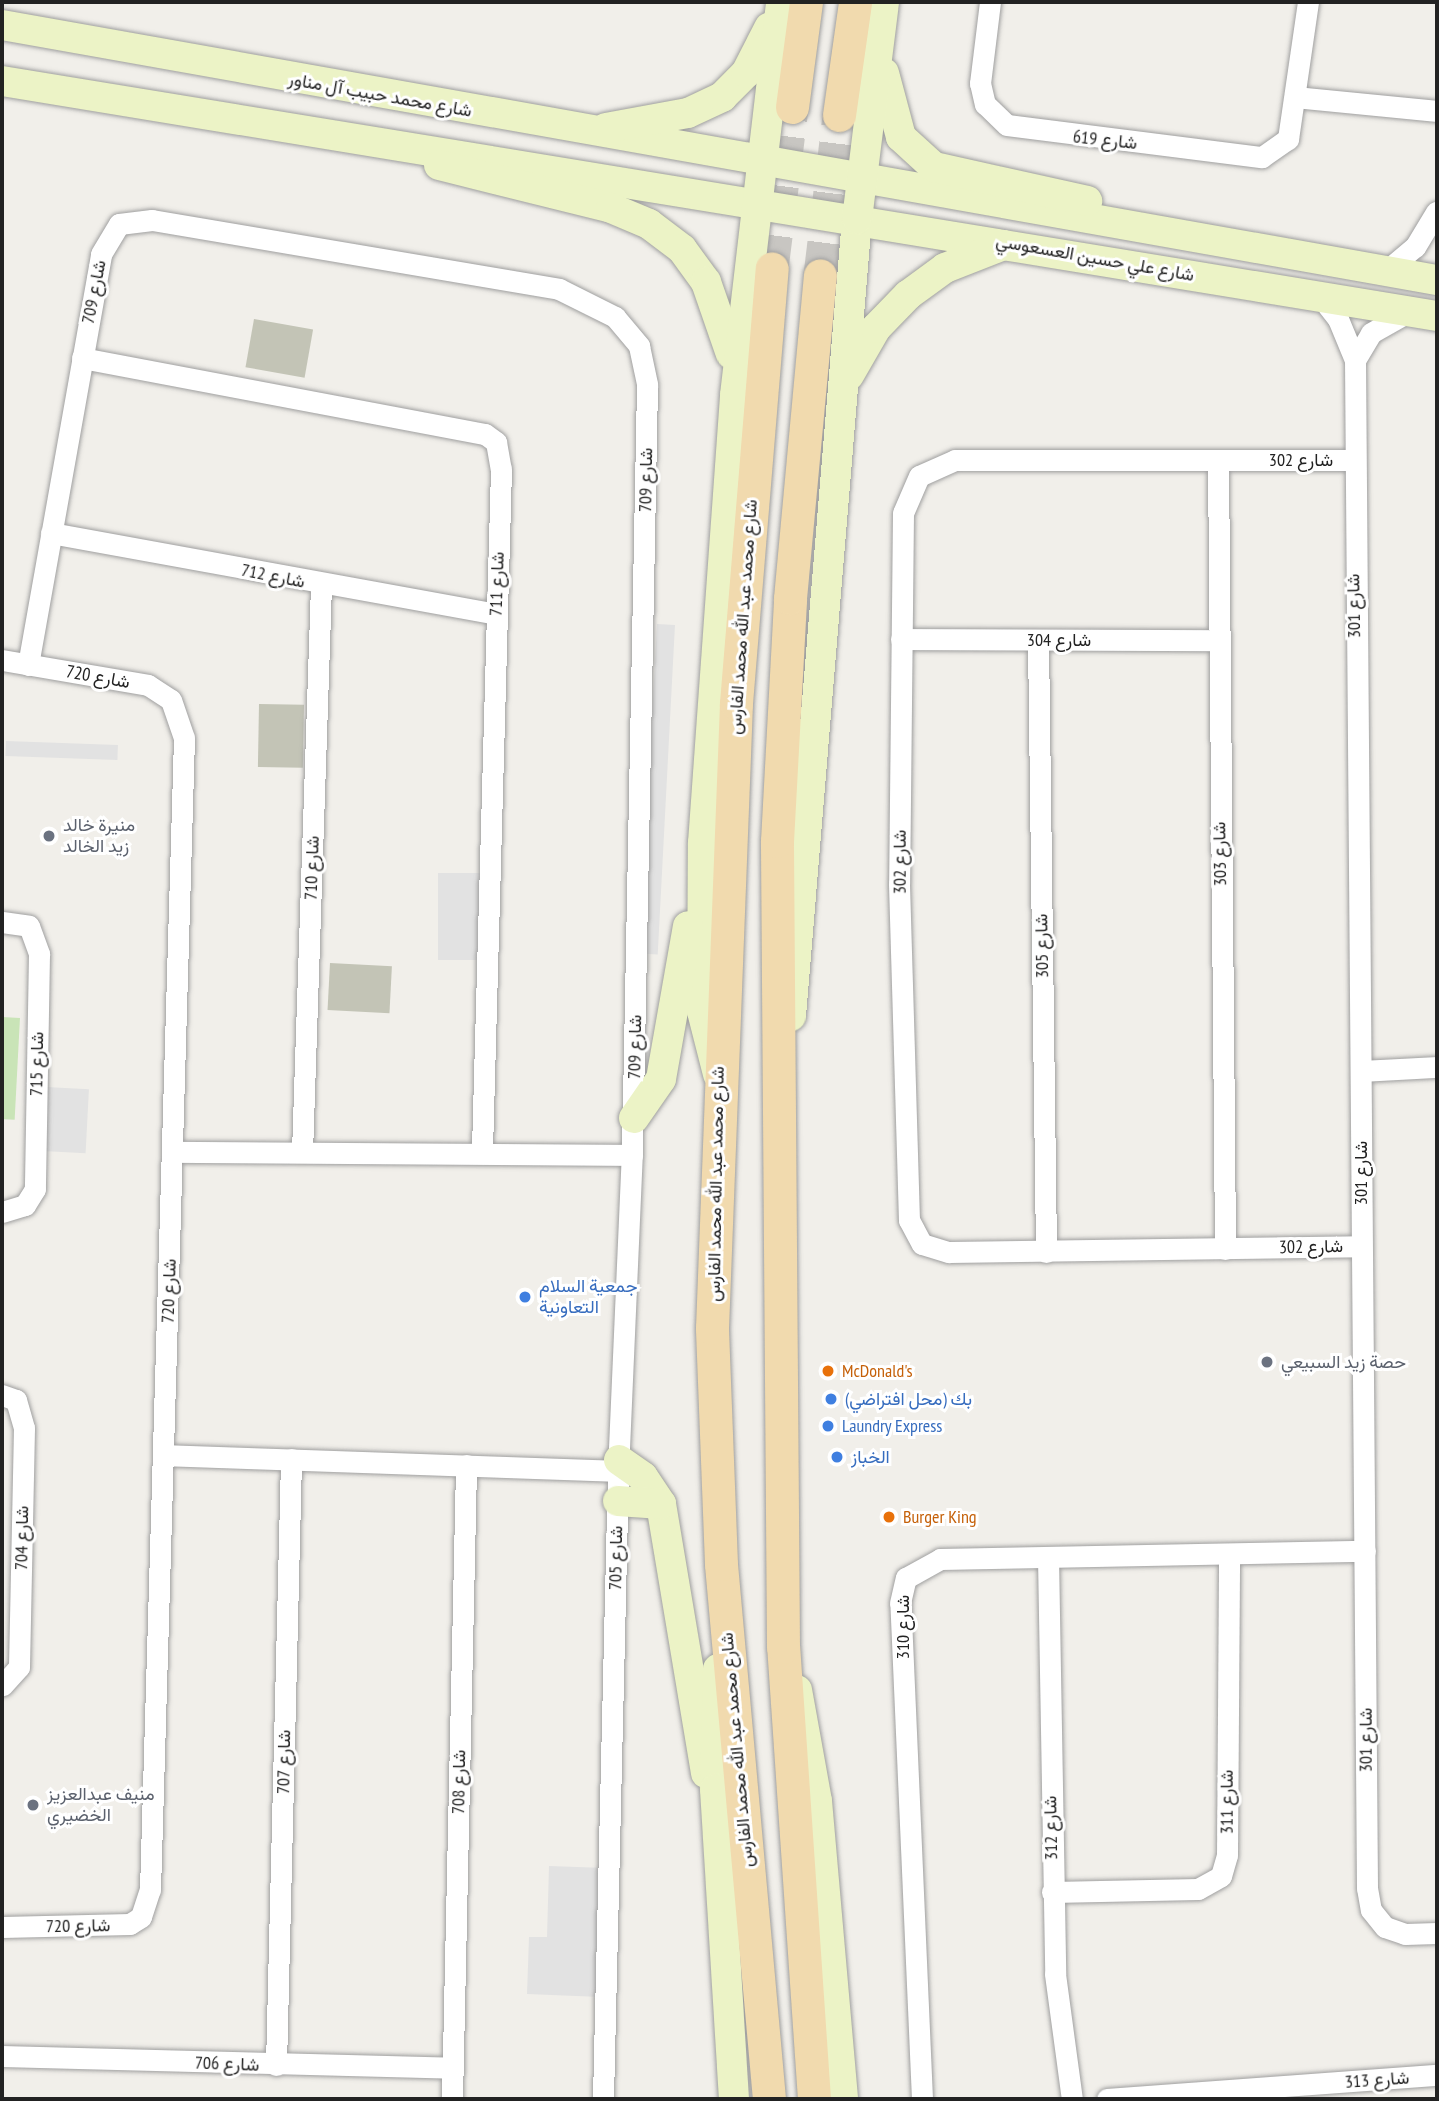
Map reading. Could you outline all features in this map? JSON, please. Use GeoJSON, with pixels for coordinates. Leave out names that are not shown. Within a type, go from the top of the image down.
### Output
{"type":"FeatureCollection","features":[{"type":"Feature","properties":{"kind":"main road"},"geometry":{"type":"LineString","coordinates":[[792,107],[806,2]]}},
{"type":"Feature","properties":{"kind":"main road"},"geometry":{"type":"LineString","coordinates":[[839,115],[855,2]]}},
{"type":"Feature","properties":{"kind":"main road","name":"شارع محمد عبد الله محمد الفارس"},"geometry":{"type":"LineString","coordinates":[[769,2099],[720,1564],[712,1328],[718,1074],[736,703],[772,268]]}},
{"type":"Feature","properties":{"kind":"main road"},"geometry":{"type":"LineString","coordinates":[[814,2099],[783,1647],[778,1085],[782,732],[820,275]]}},
{"type":"Feature","properties":{"kind":"street"},"geometry":{"type":"LineString","coordinates":[[584,132],[688,113],[722,97],[755,59],[780,2]]}},
{"type":"Feature","properties":{"kind":"street"},"geometry":{"type":"LineString","coordinates":[[718,1074],[703,1020],[703,843],[735,395],[752,203],[780,2]]}},
{"type":"Feature","properties":{"kind":"street"},"geometry":{"type":"LineString","coordinates":[[778,1085],[791,1019],[857,219],[884,2]]}},
{"type":"Feature","properties":{"kind":"street","name":"شارع 619"},"geometry":{"type":"LineString","coordinates":[[990,2],[982,93],[991,112],[1016,130],[1262,157],[1288,139],[1308,2]]}},
{"type":"Feature","properties":{"kind":"street","name":"شارع محمد حبيب آل مناور"},"geometry":{"type":"LineString","coordinates":[[2,25],[758,163]]}},
{"type":"Feature","properties":{"kind":"street"},"geometry":{"type":"LineString","coordinates":[[879,45],[895,123],[921,159],[948,173],[1068,195],[1138,225]]}},
{"type":"Feature","properties":{"kind":"street"},"geometry":{"type":"LineString","coordinates":[[2,81],[382,138],[752,203]]}},
{"type":"Feature","properties":{"kind":"street"},"geometry":{"type":"LineString","coordinates":[[1295,97],[1437,111]]}},
{"type":"Feature","properties":{"kind":"street"},"geometry":{"type":"LineString","coordinates":[[382,138],[464,173],[611,208],[666,236],[695,265],[715,300],[730,343],[735,395]]}},
{"type":"Feature","properties":{"kind":"street"},"geometry":{"type":"LineString","coordinates":[[758,163],[1138,225],[1437,280]]}},
{"type":"Feature","properties":{"kind":"street","name":"شارع علي حسين العسعوسي"},"geometry":{"type":"LineString","coordinates":[[752,203],[1424,314]]}},
{"type":"Feature","properties":{"kind":"street"},"geometry":{"type":"LineString","coordinates":[[1386,271],[1415,247],[1436,204]]}},
{"type":"Feature","properties":{"kind":"street"},"geometry":{"type":"LineString","coordinates":[[1436,204],[1437,234]]}},
{"type":"Feature","properties":{"kind":"street","name":"شارع 709"},"geometry":{"type":"LineString","coordinates":[[28,665],[82,358],[107,237],[134,219],[559,289],[615,317],[639,346],[648,385],[632,1155]]}},
{"type":"Feature","properties":{"kind":"street"},"geometry":{"type":"LineString","coordinates":[[843,388],[863,347],[908,295],[966,258],[1009,244]]}},
{"type":"Feature","properties":{"kind":"street","name":"شارع 301"},"geometry":{"type":"LineString","coordinates":[[1320,296],[1338,319],[1355,360],[1351,460],[1362,1071],[1361,1246],[1368,1899],[1377,1919],[1394,1932],[1437,1933]]}},
{"type":"Feature","properties":{"kind":"street"},"geometry":{"type":"LineString","coordinates":[[1355,360],[1371,333],[1424,314]]}},
{"type":"Feature","properties":{"kind":"street","name":"شارع 711"},"geometry":{"type":"LineString","coordinates":[[82,358],[485,434],[501,454],[482,1151]]}},
{"type":"Feature","properties":{"kind":"street","name":"شارع 302"},"geometry":{"type":"LineString","coordinates":[[1351,460],[955,460],[926,469],[904,503],[899,884],[909,1220],[922,1244],[935,1250],[1046,1252],[1361,1246]]}},
{"type":"Feature","properties":{"kind":"street","name":"شارع 303"},"geometry":{"type":"LineString","coordinates":[[1218,460],[1224,1249]]}},
{"type":"Feature","properties":{"kind":"street","name":"شارع 712"},"geometry":{"type":"LineString","coordinates":[[51,533],[321,585],[495,614]]}},
{"type":"Feature","properties":{"kind":"street","name":"شارع 710"},"geometry":{"type":"LineString","coordinates":[[302,1152],[321,585]]}},
{"type":"Feature","properties":{"kind":"street","name":"شارع 304"},"geometry":{"type":"LineString","coordinates":[[901,639],[1218,639]]}},
{"type":"Feature","properties":{"kind":"street","name":"شارع 305"},"geometry":{"type":"LineString","coordinates":[[1038,640],[1046,1252]]}},
{"type":"Feature","properties":{"kind":"street","name":"شارع 720"},"geometry":{"type":"LineString","coordinates":[[2,660],[148,685],[171,700],[182,719],[173,1152],[148,1904],[130,1924],[2,1927]]}},
{"type":"Feature","properties":{"kind":"street"},"geometry":{"type":"LineString","coordinates":[[634,1118],[656,1090],[664,1067],[703,843]]}},
{"type":"Feature","properties":{"kind":"street","name":"شارع 715"},"geometry":{"type":"LineString","coordinates":[[2,922],[29,926],[39,954],[35,1189],[25,1205],[2,1212]]}},
{"type":"Feature","properties":{"kind":"street"},"geometry":{"type":"LineString","coordinates":[[1362,1071],[1437,1067]]}},
{"type":"Feature","properties":{"kind":"street"},"geometry":{"type":"LineString","coordinates":[[173,1152],[482,1151],[632,1155]]}},
{"type":"Feature","properties":{"kind":"street","name":"شارع 705"},"geometry":{"type":"LineString","coordinates":[[603,2099],[619,1465],[632,1155]]}},
{"type":"Feature","properties":{"kind":"street","name":"شارع 704"},"geometry":{"type":"LineString","coordinates":[[2,1395],[16,1400],[24,1428],[19,1667],[2,1686]]}},
{"type":"Feature","properties":{"kind":"street"},"geometry":{"type":"LineString","coordinates":[[164,1455],[467,1465],[619,1465],[643,1477],[661,1504],[693,1724],[716,1807]]}},
{"type":"Feature","properties":{"kind":"street","name":"شارع 707"},"geometry":{"type":"LineString","coordinates":[[276,2065],[291,1459]]}},
{"type":"Feature","properties":{"kind":"street","name":"شارع 708"},"geometry":{"type":"LineString","coordinates":[[452,2099],[467,1465]]}},
{"type":"Feature","properties":{"kind":"street"},"geometry":{"type":"LineString","coordinates":[[618,1501],[661,1504]]}},
{"type":"Feature","properties":{"kind":"street","name":"شارع 310"},"geometry":{"type":"LineString","coordinates":[[922,2099],[901,1590],[927,1561],[1365,1550]]}},
{"type":"Feature","properties":{"kind":"street","name":"شارع 311"},"geometry":{"type":"LineString","coordinates":[[1052,1892],[1198,1889],[1221,1876],[1227,1855],[1229,1553]]}},
{"type":"Feature","properties":{"kind":"street","name":"شارع 312"},"geometry":{"type":"LineString","coordinates":[[1048,1556],[1052,1892],[1072,2099]]}},
{"type":"Feature","properties":{"kind":"street"},"geometry":{"type":"LineString","coordinates":[[720,1564],[716,1807],[734,2099]]}},
{"type":"Feature","properties":{"kind":"street"},"geometry":{"type":"LineString","coordinates":[[783,1647],[817,1801],[843,2099]]}},
{"type":"Feature","properties":{"kind":"street","name":"شارع 706"},"geometry":{"type":"LineString","coordinates":[[2,2056],[453,2068]]}},
{"type":"Feature","properties":{"kind":"street","name":"شارع 313"},"geometry":{"type":"LineString","coordinates":[[1107,2099],[1437,2075]]}},
{"type":"Feature","properties":{"kind":"shaded area"},"geometry":{"type":"Polygon","coordinates":[[[254,319],[313,329],[305,378],[245,367],[254,319]]]}},
{"type":"Feature","properties":{"kind":"shaded area"},"geometry":{"type":"Polygon","coordinates":[[[657,624],[675,625],[658,954],[640,954],[657,624]]]}},
{"type":"Feature","properties":{"kind":"shaded area"},"geometry":{"type":"Polygon","coordinates":[[[259,704],[304,705],[303,768],[258,767],[259,704]]]}},
{"type":"Feature","properties":{"kind":"shaded area"},"geometry":{"type":"Polygon","coordinates":[[[6,741],[118,745],[117,760],[5,756],[6,741]]]}},
{"type":"Feature","properties":{"kind":"shaded area"},"geometry":{"type":"Polygon","coordinates":[[[438,873],[480,873],[480,960],[438,960],[438,873]]]}},
{"type":"Feature","properties":{"kind":"shaded area"},"geometry":{"type":"Polygon","coordinates":[[[330,963],[392,966],[389,1013],[328,1010],[330,963]]]}},
{"type":"Feature","properties":{"kind":"shaded area"},"geometry":{"type":"Polygon","coordinates":[[[46,1087],[89,1089],[86,1153],[43,1151],[46,1087]]]}},
{"type":"Feature","properties":{"kind":"shaded area"},"geometry":{"type":"Polygon","coordinates":[[[549,1866],[605,1868],[601,1997],[527,1994],[529,1937],[547,1937],[549,1866]]]}},
{"type":"Feature","properties":{"kind":"green space"},"geometry":{"type":"Polygon","coordinates":[[[2,1017],[20,1018],[15,1120],[2,1119],[2,1017]]]}},
{"type":"Feature","properties":{"kind":"tunnel"},"geometry":{"type":"LineString","coordinates":[[772,268],[792,107]]}},
{"type":"Feature","properties":{"kind":"tunnel"},"geometry":{"type":"LineString","coordinates":[[820,275],[839,115]]}},
{"type":"Feature","properties":{"kind":"place","name":"منيرة خالد زيد الخالد"},"geometry":{"type":"Point","coordinates":[49,836]}},
{"type":"Feature","properties":{"kind":"place","name":"جمعية السلام التعاونية"},"geometry":{"type":"Point","coordinates":[525,1297]}},
{"type":"Feature","properties":{"kind":"place","name":"حصة زيد السبيعي"},"geometry":{"type":"Point","coordinates":[1267,1362]}},
{"type":"Feature","properties":{"kind":"place","name":"McDonald's"},"geometry":{"type":"Point","coordinates":[828,1371]}},
{"type":"Feature","properties":{"kind":"place","name":"بك (محل افتراضي)"},"geometry":{"type":"Point","coordinates":[831,1399]}},
{"type":"Feature","properties":{"kind":"place","name":"Laundry Express"},"geometry":{"type":"Point","coordinates":[828,1426]}},
{"type":"Feature","properties":{"kind":"place","name":"الخباز"},"geometry":{"type":"Point","coordinates":[837,1457]}},
{"type":"Feature","properties":{"kind":"place","name":"Burger King"},"geometry":{"type":"Point","coordinates":[889,1517]}},
{"type":"Feature","properties":{"kind":"place","name":"منيف عبدالعزيز الخضيري"},"geometry":{"type":"Point","coordinates":[33,1805]}}]}
